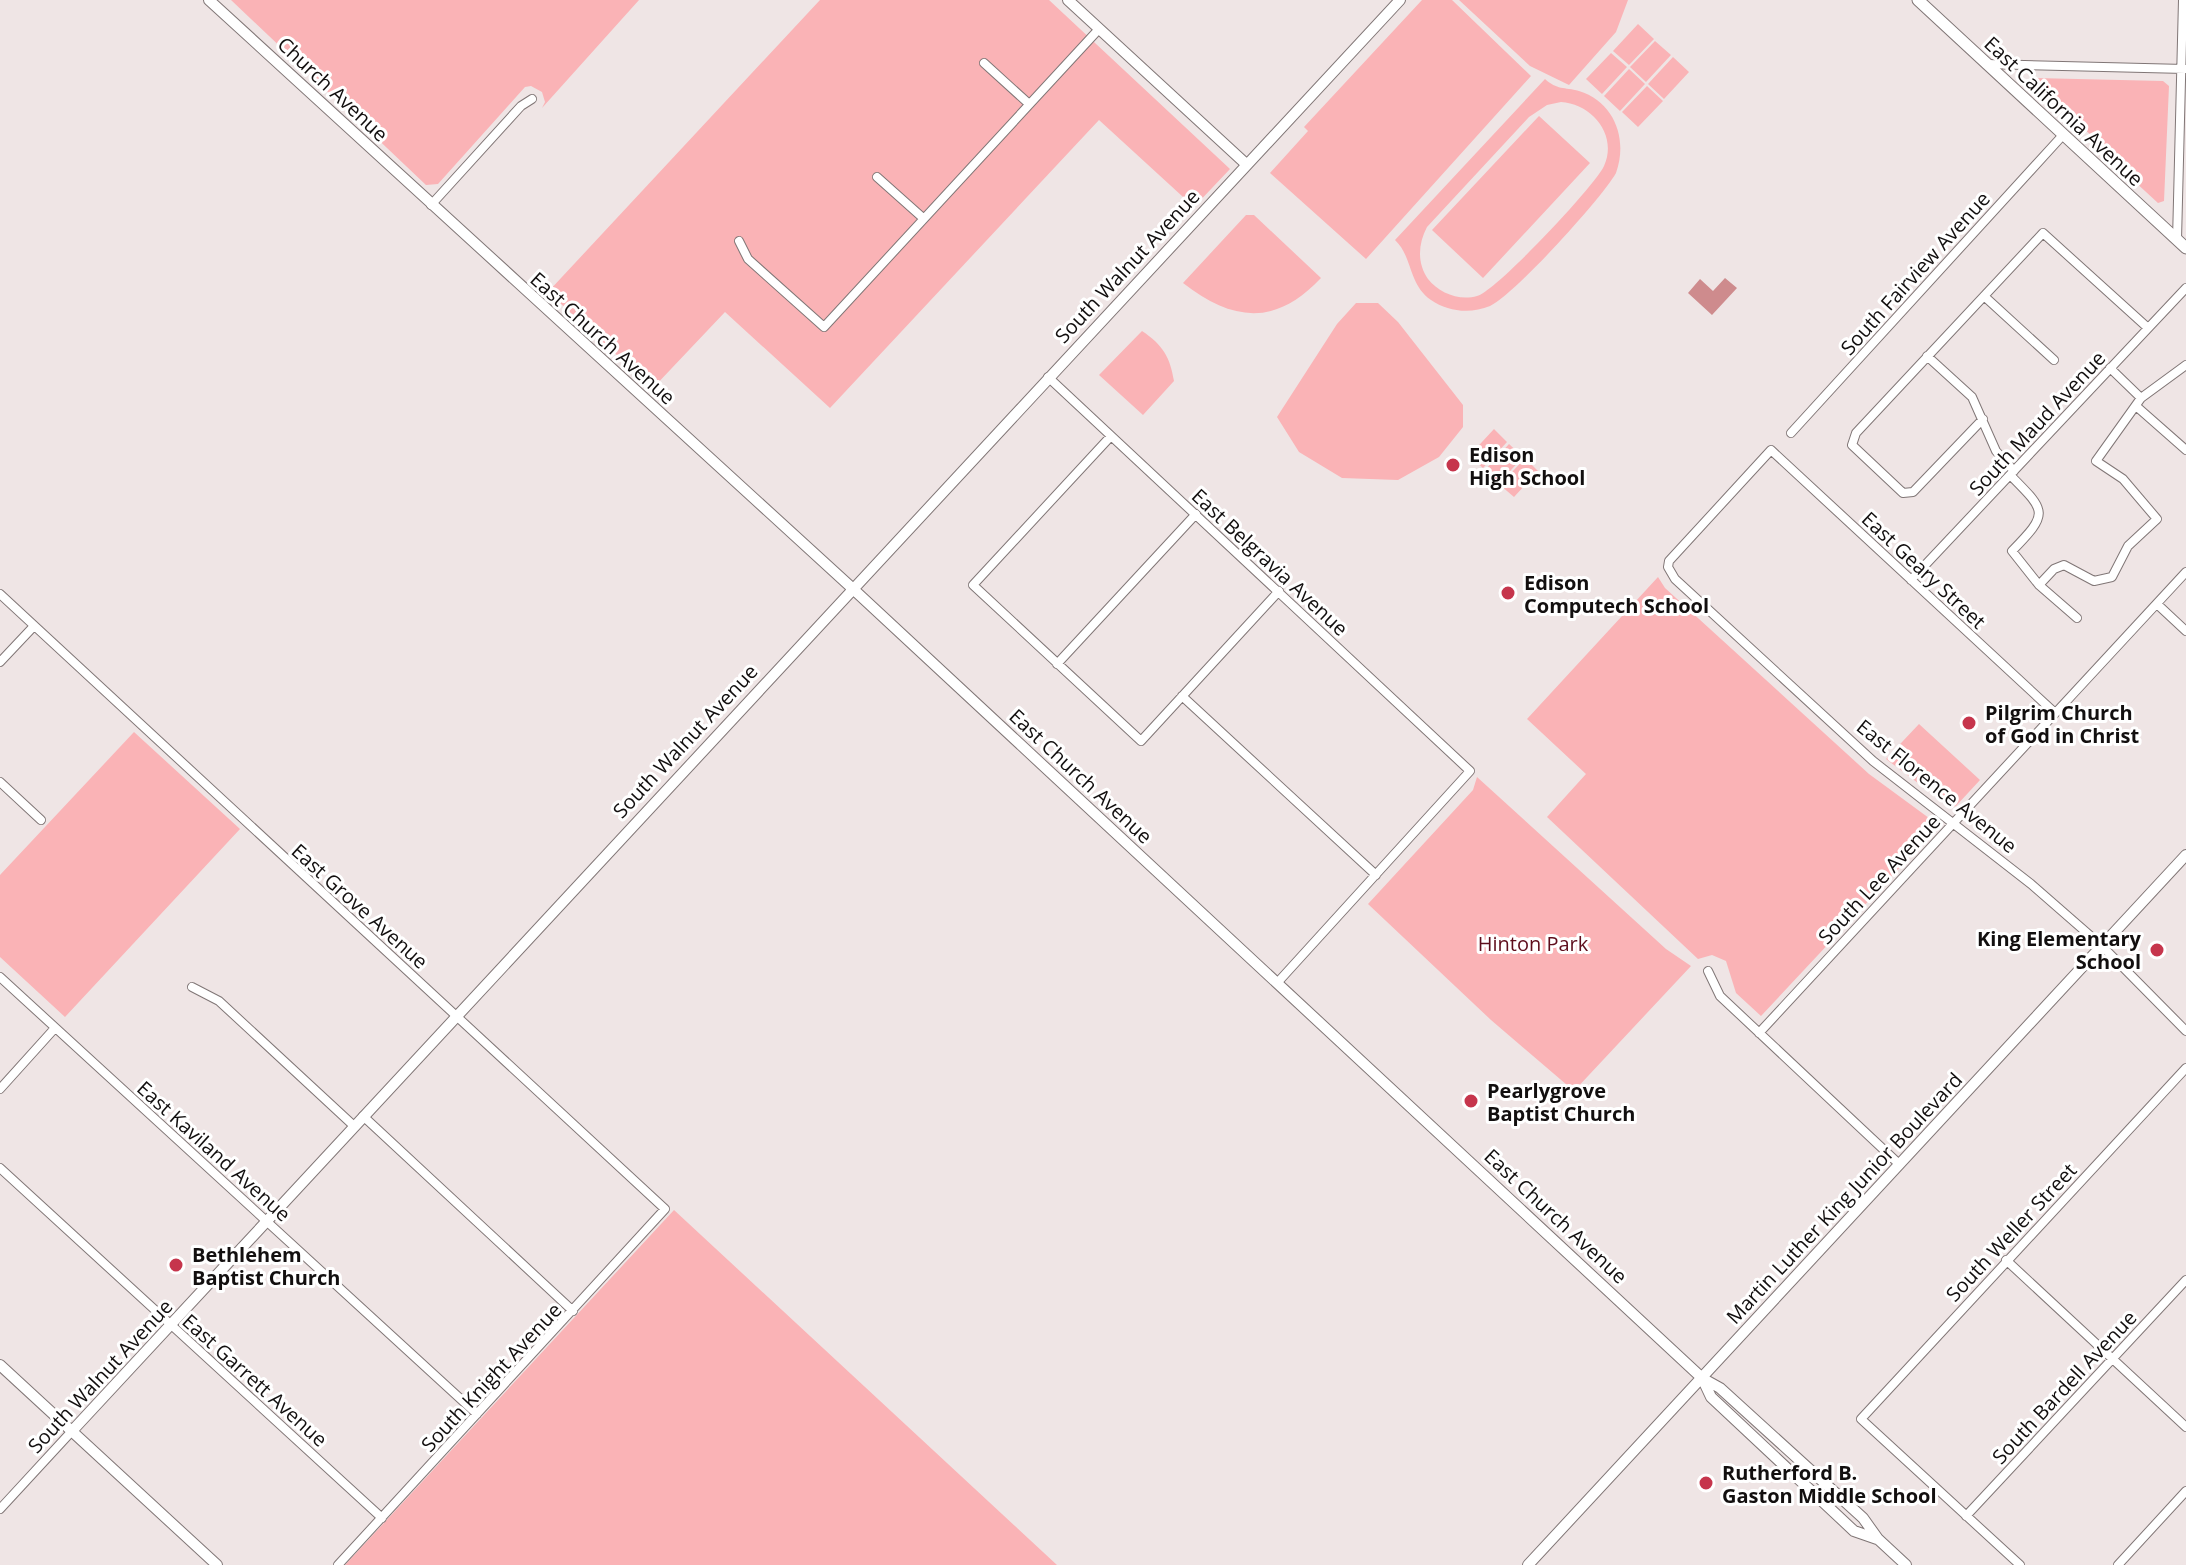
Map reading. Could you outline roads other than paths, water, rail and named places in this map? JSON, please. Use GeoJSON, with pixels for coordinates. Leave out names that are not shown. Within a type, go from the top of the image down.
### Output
{"type":"FeatureCollection","features":[{"type":"Feature","properties":{"kind":"main road","name":"East California Avenue"},"geometry":{"type":"LineString","coordinates":[[1918,0],[2182,244]]}},
{"type":"Feature","properties":{"kind":"street","name":"Church Avenue"},"geometry":{"type":"LineString","coordinates":[[209,0],[431,205]]}},
{"type":"Feature","properties":{"kind":"street"},"geometry":{"type":"LineString","coordinates":[[1068,0],[1246,164]]}},
{"type":"Feature","properties":{"kind":"street","name":"South Walnut Avenue"},"geometry":{"type":"LineString","coordinates":[[0,1509],[1400,0]]}},
{"type":"Feature","properties":{"kind":"street"},"geometry":{"type":"LineString","coordinates":[[2182,244],[2183,0]]}},
{"type":"Feature","properties":{"kind":"street"},"geometry":{"type":"LineString","coordinates":[[739,241],[748,259],[824,327],[1099,29]]}},
{"type":"Feature","properties":{"kind":"street"},"geometry":{"type":"LineString","coordinates":[[984,63],[1028,103]]}},
{"type":"Feature","properties":{"kind":"street"},"geometry":{"type":"LineString","coordinates":[[1986,64],[2184,69]]}},
{"type":"Feature","properties":{"kind":"street"},"geometry":{"type":"LineString","coordinates":[[431,205],[521,106],[532,99]]}},
{"type":"Feature","properties":{"kind":"street","name":"South Fairview Avenue"},"geometry":{"type":"LineString","coordinates":[[1791,433],[2063,135]]}},
{"type":"Feature","properties":{"kind":"street"},"geometry":{"type":"LineString","coordinates":[[877,177],[923,218]]}},
{"type":"Feature","properties":{"kind":"street","name":"East Church Avenue"},"geometry":{"type":"LineString","coordinates":[[431,205],[852,588],[1702,1378],[1720,1388],[1863,1518],[1878,1539],[1906,1565]]}},
{"type":"Feature","properties":{"kind":"street"},"geometry":{"type":"LineString","coordinates":[[1983,419],[1913,492],[1903,493],[1852,445],[1856,433],[2043,233],[2148,328]]}},
{"type":"Feature","properties":{"kind":"street","name":"South Maud Avenue"},"geometry":{"type":"LineString","coordinates":[[1911,580],[2186,288]]}},
{"type":"Feature","properties":{"kind":"street"},"geometry":{"type":"LineString","coordinates":[[1984,296],[2054,360]]}},
{"type":"Feature","properties":{"kind":"street"},"geometry":{"type":"LineString","coordinates":[[1927,356],[1972,397],[1996,451],[2032,497],[2040,513],[2039,524],[2012,551],[2039,585],[2077,618]]}},
{"type":"Feature","properties":{"kind":"street"},"geometry":{"type":"LineString","coordinates":[[2039,585],[2054,569],[2064,565],[2094,581],[2112,577],[2128,546],[2157,519],[2123,479],[2096,461],[2138,402],[2186,365]]}},
{"type":"Feature","properties":{"kind":"street"},"geometry":{"type":"LineString","coordinates":[[2110,368],[2138,402],[2186,450]]}},
{"type":"Feature","properties":{"kind":"street","name":"East Belgravia Avenue"},"geometry":{"type":"LineString","coordinates":[[1048,377],[1470,771],[1376,875]]}},
{"type":"Feature","properties":{"kind":"street"},"geometry":{"type":"LineString","coordinates":[[1111,436],[973,585],[1057,664],[1141,741],[1279,591]]}},
{"type":"Feature","properties":{"kind":"street","name":"East Geary Street"},"geometry":{"type":"LineString","coordinates":[[1668,567],[1674,554],[1771,450],[2055,713]]}},
{"type":"Feature","properties":{"kind":"street"},"geometry":{"type":"LineString","coordinates":[[1057,664],[1196,514]]}},
{"type":"Feature","properties":{"kind":"street","name":"East Florence Avenue"},"geometry":{"type":"LineString","coordinates":[[1668,567],[1675,579],[1873,761],[2031,884],[2102,946],[2186,1031]]}},
{"type":"Feature","properties":{"kind":"street","name":"South Lee Avenue"},"geometry":{"type":"LineString","coordinates":[[1759,1033],[2186,572]]}},
{"type":"Feature","properties":{"kind":"street","name":"East Grove Avenue"},"geometry":{"type":"LineString","coordinates":[[0,594],[665,1209]]}},
{"type":"Feature","properties":{"kind":"street"},"geometry":{"type":"LineString","coordinates":[[2157,604],[2186,631]]}},
{"type":"Feature","properties":{"kind":"street"},"geometry":{"type":"LineString","coordinates":[[0,662],[34,626]]}},
{"type":"Feature","properties":{"kind":"street"},"geometry":{"type":"LineString","coordinates":[[1182,696],[1376,875],[1278,982]]}},
{"type":"Feature","properties":{"kind":"street"},"geometry":{"type":"LineString","coordinates":[[0,782],[41,820]]}},
{"type":"Feature","properties":{"kind":"street","name":"Martin Luther King Junior Boulevard"},"geometry":{"type":"LineString","coordinates":[[1528,1565],[2186,855]]}},
{"type":"Feature","properties":{"kind":"street"},"geometry":{"type":"LineString","coordinates":[[1708,971],[1720,996],[1899,1164]]}},
{"type":"Feature","properties":{"kind":"street","name":"East Kaviland Avenue"},"geometry":{"type":"LineString","coordinates":[[0,977],[477,1414]]}},
{"type":"Feature","properties":{"kind":"street"},"geometry":{"type":"LineString","coordinates":[[192,987],[219,1001],[354,1126]]}},
{"type":"Feature","properties":{"kind":"street"},"geometry":{"type":"LineString","coordinates":[[0,1089],[55,1028]]}},
{"type":"Feature","properties":{"kind":"street","name":"South Weller Street"},"geometry":{"type":"LineString","coordinates":[[1966,1516],[1861,1419],[2186,1068]]}},
{"type":"Feature","properties":{"kind":"street"},"geometry":{"type":"LineString","coordinates":[[363,1116],[573,1311]]}},
{"type":"Feature","properties":{"kind":"street","name":"East Garrett Avenue"},"geometry":{"type":"LineString","coordinates":[[0,1168],[382,1518]]}},
{"type":"Feature","properties":{"kind":"street","name":"South Knight Avenue"},"geometry":{"type":"LineString","coordinates":[[338,1565],[665,1209]]}},
{"type":"Feature","properties":{"kind":"street"},"geometry":{"type":"LineString","coordinates":[[2006,1260],[2186,1427]]}},
{"type":"Feature","properties":{"kind":"street","name":"South Bardell Avenue"},"geometry":{"type":"LineString","coordinates":[[1966,1516],[2186,1280]]}},
{"type":"Feature","properties":{"kind":"street"},"geometry":{"type":"LineString","coordinates":[[0,1365],[217,1565]]}},
{"type":"Feature","properties":{"kind":"street"},"geometry":{"type":"LineString","coordinates":[[2118,1565],[2186,1491]]}},
{"type":"Feature","properties":{"kind":"street"},"geometry":{"type":"LineString","coordinates":[[1966,1516],[2020,1565]]}},
{"type":"Feature","properties":{"kind":"place","name":"Edison High School"},"geometry":{"type":"Point","coordinates":[1453,465]}},
{"type":"Feature","properties":{"kind":"place","name":"Edison Computech School"},"geometry":{"type":"Point","coordinates":[1508,593]}},
{"type":"Feature","properties":{"kind":"place","name":"Pilgrim Church of God in Christ"},"geometry":{"type":"Point","coordinates":[1969,723]}},
{"type":"Feature","properties":{"kind":"place","name":"King Elementary School"},"geometry":{"type":"Point","coordinates":[2157,950]}},
{"type":"Feature","properties":{"kind":"place","name":"Pearlygrove Baptist Church"},"geometry":{"type":"Point","coordinates":[1471,1101]}},
{"type":"Feature","properties":{"kind":"place","name":"Bethlehem Baptist Church"},"geometry":{"type":"Point","coordinates":[176,1265]}},
{"type":"Feature","properties":{"kind":"place","name":"Rutherford B. Gaston Middle School"},"geometry":{"type":"Point","coordinates":[1706,1483]}},
{"type":"Feature","properties":{"kind":"park label","name":"Hinton Park"},"geometry":{"type":"Point","coordinates":[1533,943]}}]}
